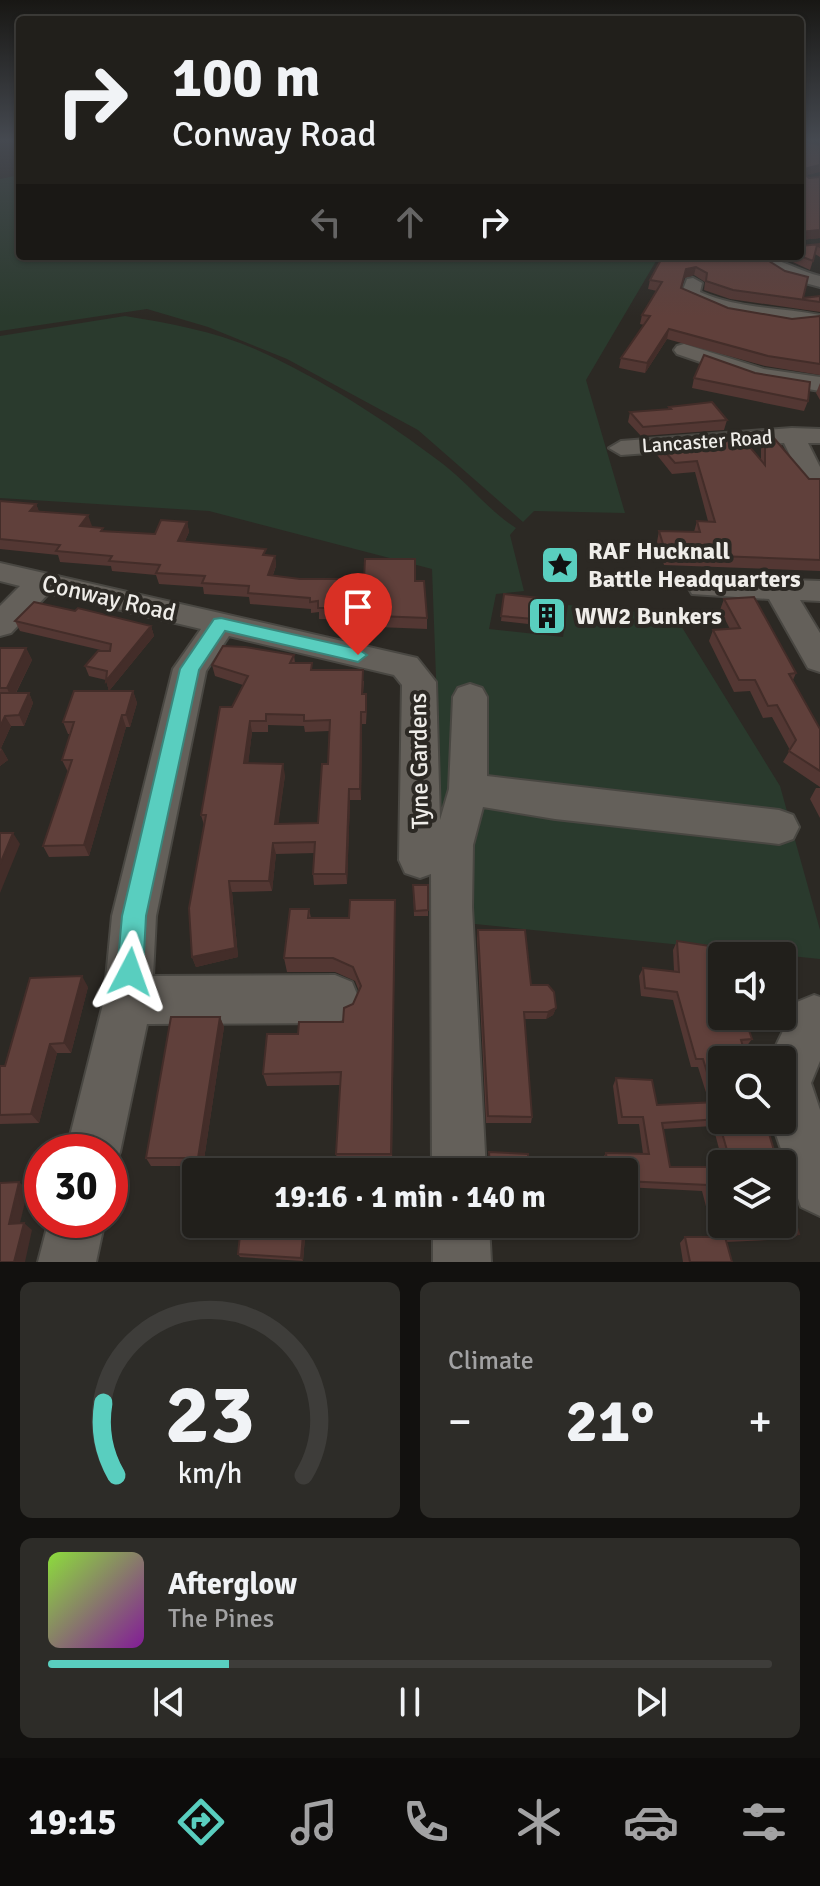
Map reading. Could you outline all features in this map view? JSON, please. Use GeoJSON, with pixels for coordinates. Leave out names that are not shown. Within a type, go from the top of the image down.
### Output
{"type":"FeatureCollection","features":[{"type":"Feature","properties":{"kind":"street"},"geometry":{"type":"LineString","coordinates":[[763,260],[789,273],[820,282]]}},
{"type":"Feature","properties":{"kind":"street"},"geometry":{"type":"LineString","coordinates":[[695,302],[818,322],[814,308],[820,295]]}},
{"type":"Feature","properties":{"kind":"street"},"geometry":{"type":"LineString","coordinates":[[682,354],[779,379],[820,384]]}},
{"type":"Feature","properties":{"kind":"street","name":"Lancaster Road"},"geometry":{"type":"LineString","coordinates":[[621,448],[792,435],[820,436]]}},
{"type":"Feature","properties":{"kind":"street","name":"Lancaster Road"},"geometry":{"type":"LineString","coordinates":[[792,435],[808,481]]}},
{"type":"Feature","properties":{"kind":"street","name":"Conway Road"},"geometry":{"type":"LineString","coordinates":[[0,572],[405,666]]}},
{"type":"Feature","properties":{"kind":"street"},"geometry":{"type":"LineString","coordinates":[[0,625],[42,582]]}},
{"type":"Feature","properties":{"kind":"street"},"geometry":{"type":"LineString","coordinates":[[703,587],[820,591]]}},
{"type":"Feature","properties":{"kind":"street"},"geometry":{"type":"LineString","coordinates":[[778,589],[820,660]]}},
{"type":"Feature","properties":{"kind":"street"},"geometry":{"type":"LineString","coordinates":[[97,1134],[128,1000],[134,916],[190,669],[221,624]]}},
{"type":"Feature","properties":{"kind":"street","name":"Tyne Gardens"},"geometry":{"type":"LineString","coordinates":[[405,666],[419,682],[420,860]]}},
{"type":"Feature","properties":{"kind":"street"},"geometry":{"type":"LineString","coordinates":[[459,1158],[450,907],[453,845],[468,789],[470,697]]}},
{"type":"Feature","properties":{"kind":"street"},"geometry":{"type":"LineString","coordinates":[[468,789],[555,803],[779,827]]}},
{"type":"Feature","properties":{"kind":"street"},"geometry":{"type":"LineString","coordinates":[[128,1000],[335,999]]}},
{"type":"Feature","properties":{"kind":"street"},"geometry":{"type":"LineString","coordinates":[[820,1021],[814,1019],[785,1082],[820,1188]]}},
{"type":"Feature","properties":{"kind":"street"},"geometry":{"type":"LineString","coordinates":[[67,1262],[73,1238]]}},
{"type":"Feature","properties":{"kind":"street"},"geometry":{"type":"LineString","coordinates":[[461,1238],[462,1262]]}},
{"type":"Feature","properties":{"kind":"green space"},"geometry":{"type":"Polygon","coordinates":[[[0,199],[16,199],[16,260],[657,260],[586,380],[625,513],[534,511],[523,522],[418,430],[287,359],[208,327],[147,309],[0,331],[0,199]]]}},
{"type":"Feature","properties":{"kind":"green space"},"geometry":{"type":"Polygon","coordinates":[[[125,316],[207,332],[239,343],[329,387],[376,416],[452,472],[516,528],[510,535],[524,591],[496,594],[489,629],[563,637],[568,605],[675,616],[780,786],[820,930],[820,959],[796,957],[796,942],[708,942],[708,948],[445,921],[432,569],[209,511],[0,498],[0,336],[125,316]]]}},
{"type":"Feature","properties":{"kind":"building"},"geometry":{"type":"Polygon","coordinates":[[[804,199],[820,199],[820,230],[804,232],[804,199]]]}},
{"type":"Feature","properties":{"kind":"building"},"geometry":{"type":"Polygon","coordinates":[[[820,244],[820,247],[817,245],[813,261],[804,258],[804,246],[820,244]]]}},
{"type":"Feature","properties":{"kind":"building"},"geometry":{"type":"Polygon","coordinates":[[[661,260],[767,260],[785,271],[808,277],[803,298],[820,296],[820,302],[733,290],[706,281],[707,273],[696,267],[686,269],[681,288],[728,308],[792,319],[820,316],[820,364],[768,356],[669,329],[647,363],[621,358],[650,316],[642,315],[662,282],[650,280],[661,260]]]}},
{"type":"Feature","properties":{"kind":"building"},"geometry":{"type":"Polygon","coordinates":[[[704,355],[755,373],[810,382],[808,401],[694,378],[704,355]]]}},
{"type":"Feature","properties":{"kind":"building"},"geometry":{"type":"Polygon","coordinates":[[[712,402],[727,420],[643,427],[630,412],[671,409],[669,407],[712,402]]]}},
{"type":"Feature","properties":{"kind":"building"},"geometry":{"type":"Polygon","coordinates":[[[773,437],[809,479],[820,479],[820,560],[666,554],[659,531],[700,532],[697,521],[715,522],[697,461],[675,463],[659,445],[743,439],[765,465],[765,438],[773,437]]]}},
{"type":"Feature","properties":{"kind":"building"},"geometry":{"type":"Polygon","coordinates":[[[0,501],[36,504],[30,511],[88,515],[80,526],[103,528],[101,531],[155,534],[161,520],[187,522],[178,541],[266,549],[263,555],[275,556],[268,575],[300,579],[364,579],[365,559],[415,559],[415,581],[424,581],[427,618],[377,616],[377,611],[354,611],[354,608],[318,608],[318,601],[310,602],[310,598],[248,593],[249,586],[202,583],[205,576],[156,573],[160,565],[109,561],[112,556],[56,551],[60,545],[0,539],[0,501]]]}},
{"type":"Feature","properties":{"kind":"building"},"geometry":{"type":"Polygon","coordinates":[[[504,594],[557,600],[556,621],[501,616],[504,594]]]}},
{"type":"Feature","properties":{"kind":"building"},"geometry":{"type":"Polygon","coordinates":[[[754,597],[796,673],[789,674],[820,729],[820,771],[789,751],[796,740],[777,705],[768,706],[755,680],[739,680],[713,630],[740,628],[724,599],[754,597]]]}},
{"type":"Feature","properties":{"kind":"building"},"geometry":{"type":"Polygon","coordinates":[[[34,602],[75,611],[78,608],[151,626],[106,681],[107,671],[85,666],[98,651],[110,651],[111,644],[15,621],[34,602]]]}},
{"type":"Feature","properties":{"kind":"building"},"geometry":{"type":"Polygon","coordinates":[[[223,646],[294,655],[290,663],[312,663],[311,670],[363,670],[362,694],[366,694],[366,712],[361,712],[360,789],[349,789],[346,874],[313,874],[315,842],[273,843],[269,881],[229,881],[235,948],[192,957],[189,908],[206,815],[201,815],[220,707],[232,707],[248,676],[212,665],[223,646]],[[266,714],[266,721],[250,721],[244,763],[283,764],[275,824],[318,823],[322,764],[328,764],[330,720],[304,721],[304,715],[266,714]]]}},
{"type":"Feature","properties":{"kind":"building"},"geometry":{"type":"Polygon","coordinates":[[[0,648],[26,648],[7,688],[0,688],[0,648]]]}},
{"type":"Feature","properties":{"kind":"building"},"geometry":{"type":"Polygon","coordinates":[[[74,691],[133,691],[126,715],[122,715],[84,845],[43,846],[72,760],[62,760],[74,722],[63,722],[74,691]]]}},
{"type":"Feature","properties":{"kind":"building"},"geometry":{"type":"Polygon","coordinates":[[[0,693],[29,693],[19,715],[5,716],[0,727],[0,693]]]}},
{"type":"Feature","properties":{"kind":"building"},"geometry":{"type":"Polygon","coordinates":[[[0,833],[13,833],[0,864],[0,833]]]}},
{"type":"Feature","properties":{"kind":"building"},"geometry":{"type":"Polygon","coordinates":[[[413,885],[428,885],[428,910],[415,911],[413,885]]]}},
{"type":"Feature","properties":{"kind":"building"},"geometry":{"type":"Polygon","coordinates":[[[350,900],[395,900],[391,1154],[336,1154],[341,1072],[263,1074],[267,1034],[298,1034],[299,1022],[343,1022],[344,1008],[353,1004],[361,986],[353,967],[333,958],[284,958],[290,909],[309,909],[308,918],[349,918],[350,900]]]}},
{"type":"Feature","properties":{"kind":"building"},"geometry":{"type":"Polygon","coordinates":[[[478,930],[525,930],[531,985],[548,985],[554,992],[556,1008],[548,1012],[524,1012],[532,1117],[488,1116],[478,930]]]}},
{"type":"Feature","properties":{"kind":"building"},"geometry":{"type":"Polygon","coordinates":[[[677,941],[708,946],[708,1030],[749,1030],[752,1039],[741,1040],[743,1046],[708,1046],[708,1076],[703,1059],[696,1059],[677,992],[645,988],[643,968],[679,972],[677,941]]]}},
{"type":"Feature","properties":{"kind":"building"},"geometry":{"type":"Polygon","coordinates":[[[82,976],[64,1043],[50,1044],[31,1114],[0,1115],[0,1066],[5,1066],[30,978],[82,976]]]}},
{"type":"Feature","properties":{"kind":"building"},"geometry":{"type":"Polygon","coordinates":[[[171,1017],[220,1017],[198,1158],[146,1158],[171,1017]]]}},
{"type":"Feature","properties":{"kind":"building"},"geometry":{"type":"Polygon","coordinates":[[[616,1078],[652,1080],[657,1105],[708,1102],[708,1120],[662,1123],[670,1167],[708,1167],[708,1185],[638,1182],[638,1158],[607,1158],[606,1153],[649,1154],[643,1117],[622,1117],[616,1078]]]}},
{"type":"Feature","properties":{"kind":"building"},"geometry":{"type":"Polygon","coordinates":[[[722,1134],[769,1134],[774,1150],[727,1150],[722,1134]]]}},
{"type":"Feature","properties":{"kind":"building"},"geometry":{"type":"Polygon","coordinates":[[[489,1152],[528,1154],[528,1158],[489,1158],[489,1152]]]}},
{"type":"Feature","properties":{"kind":"building"},"geometry":{"type":"Polygon","coordinates":[[[19,1182],[9,1224],[24,1223],[14,1262],[0,1262],[0,1183],[19,1182]]]}},
{"type":"Feature","properties":{"kind":"building"},"geometry":{"type":"Polygon","coordinates":[[[685,1237],[725,1238],[732,1262],[690,1262],[685,1237]]]}},
{"type":"Feature","properties":{"kind":"building"},"geometry":{"type":"Polygon","coordinates":[[[240,1238],[303,1238],[301,1258],[238,1254],[240,1238]]]}},
{"type":"Feature","properties":{"kind":"place","name":"RAF Hucknall Battle Headquarters"},"geometry":{"type":"Point","coordinates":[560,565]}},
{"type":"Feature","properties":{"kind":"place","name":"WW2 Bunkers"},"geometry":{"type":"Point","coordinates":[547,616]}},
{"type":"Feature","properties":{"kind":"route"},"geometry":{"type":"LineString","coordinates":[[130,972],[134,916],[190,669],[221,624],[358,655]]}}]}
